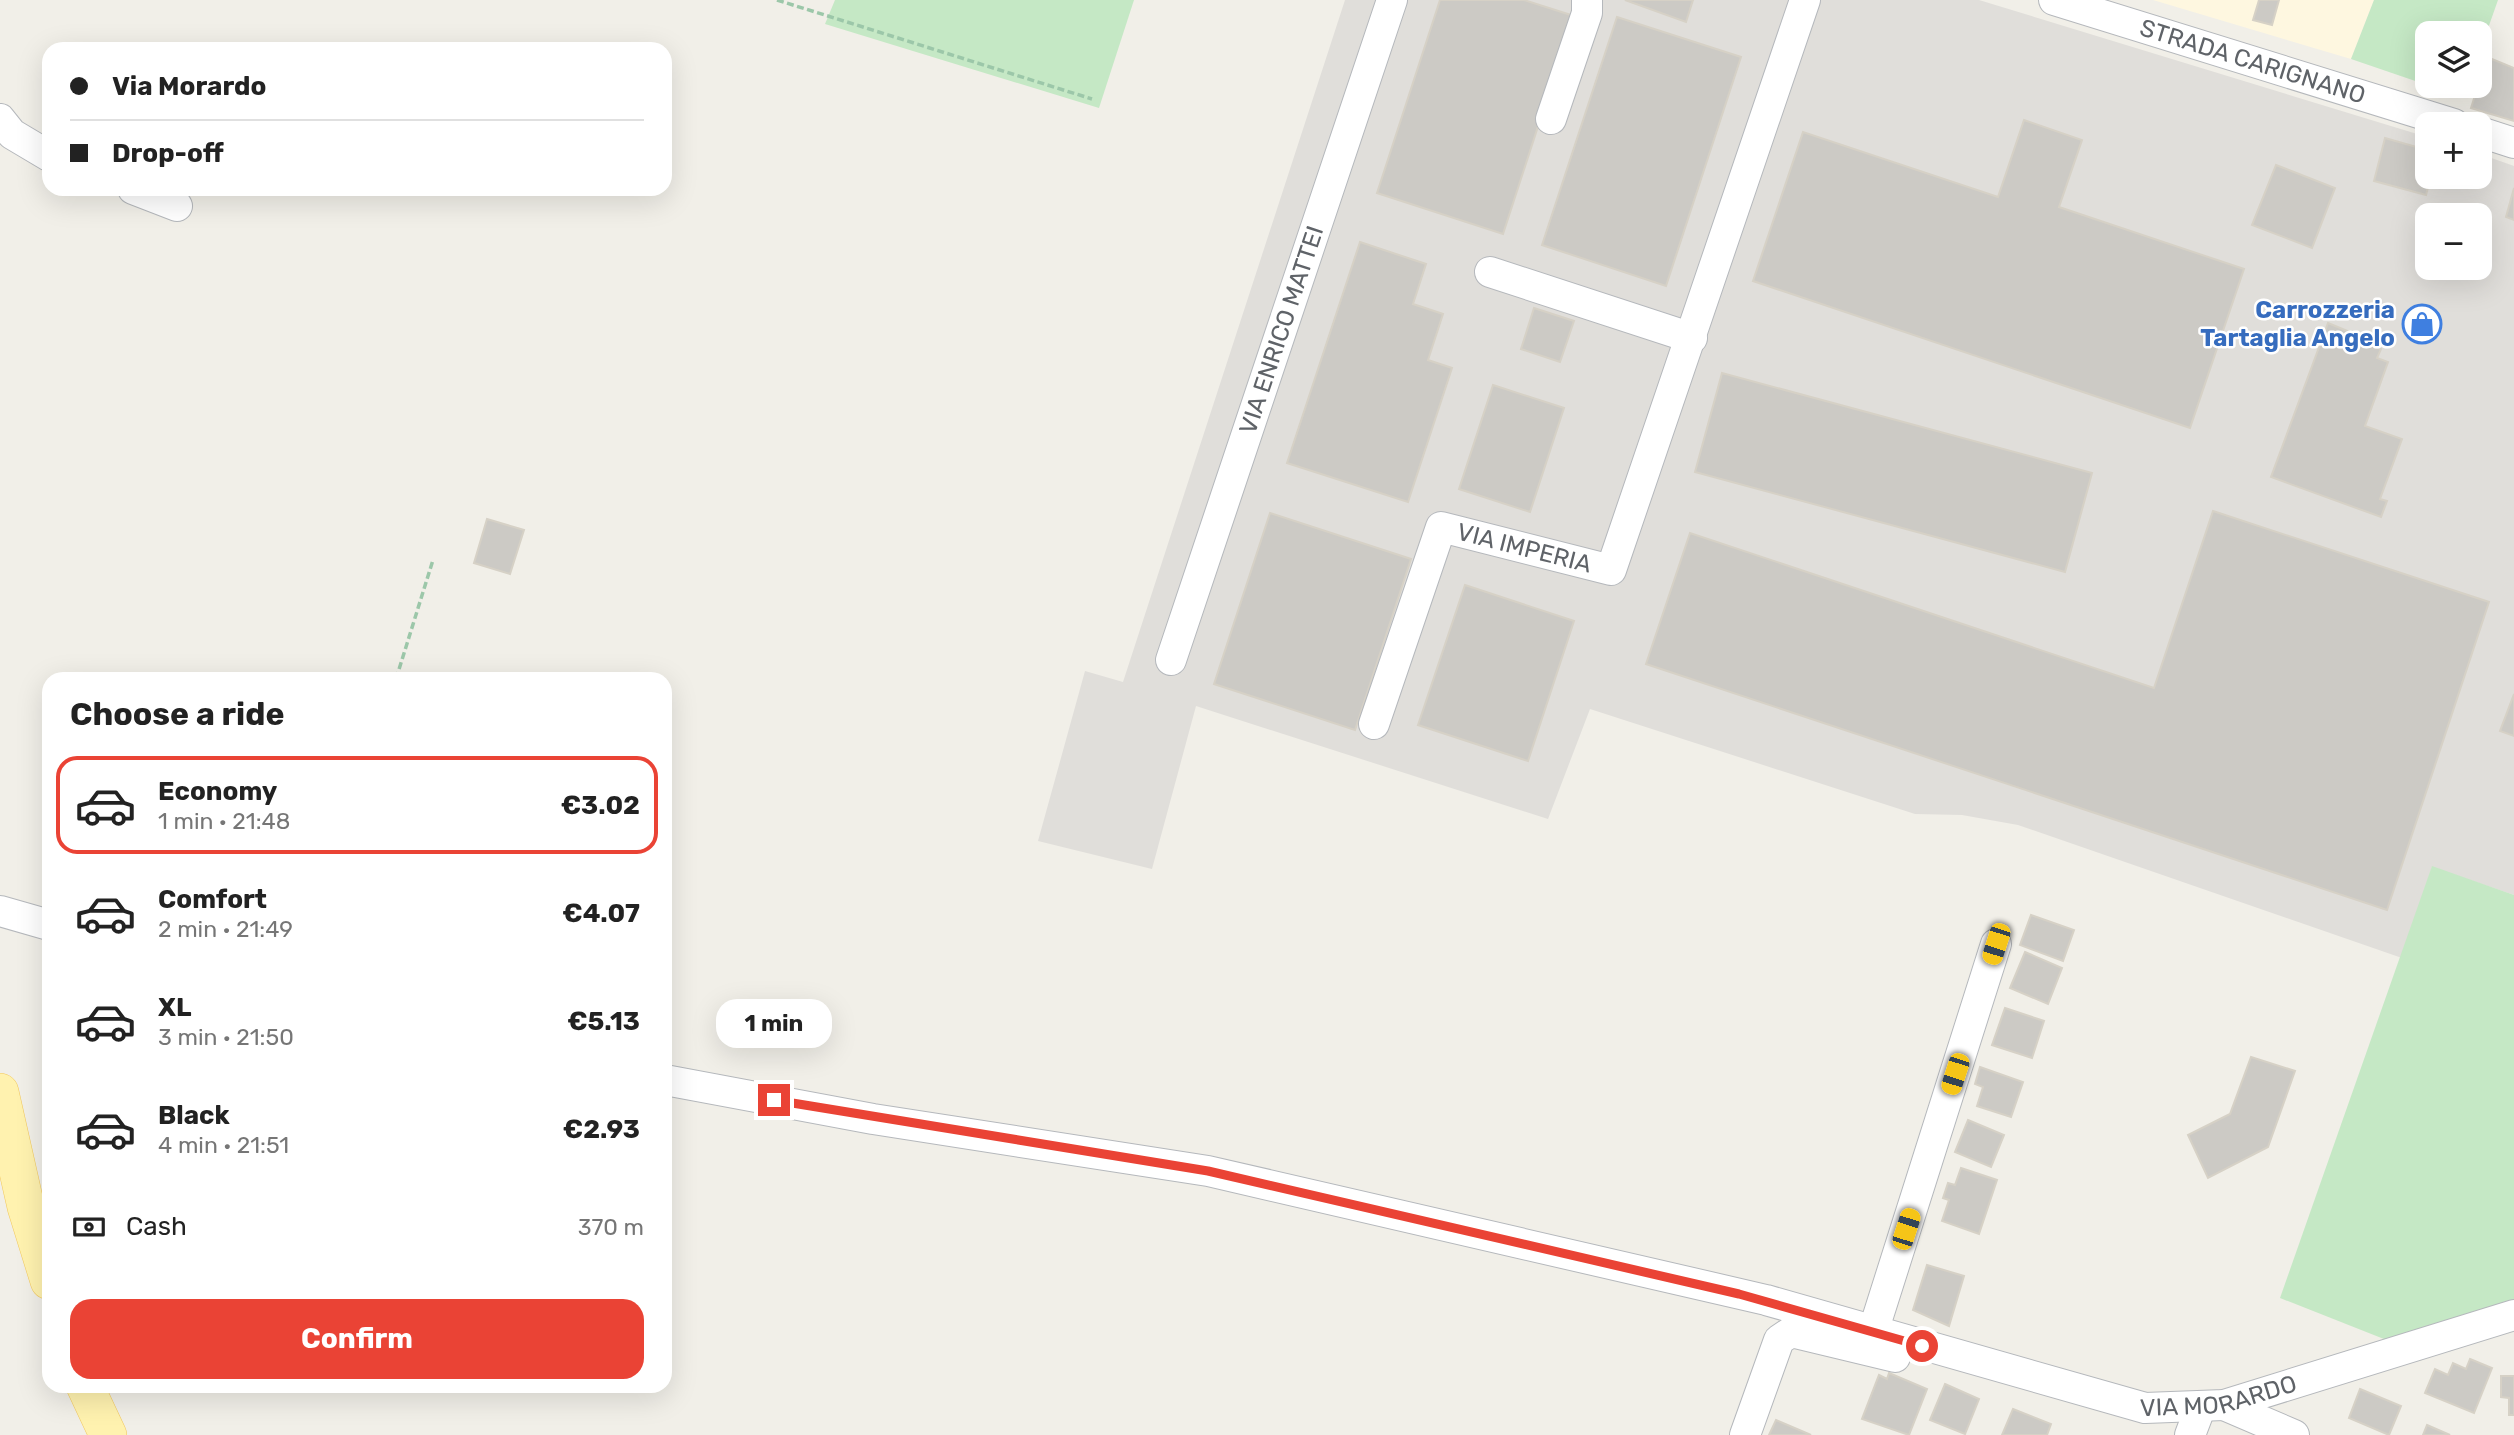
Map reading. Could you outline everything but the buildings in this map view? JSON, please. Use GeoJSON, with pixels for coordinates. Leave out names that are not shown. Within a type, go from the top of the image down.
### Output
{"type":"FeatureCollection","features":[{"type":"Feature","properties":{"kind":"main road"},"geometry":{"type":"LineString","coordinates":[[0,1092],[26,1207],[42,1258]]}},
{"type":"Feature","properties":{"kind":"main road"},"geometry":{"type":"LineString","coordinates":[[88,1393],[108,1435]]}},
{"type":"Feature","properties":{"kind":"street","name":"VIA ENRICO MATTEI"},"geometry":{"type":"LineString","coordinates":[[1171,660],[1392,0]]}},
{"type":"Feature","properties":{"kind":"street"},"geometry":{"type":"LineString","coordinates":[[1551,119],[1587,13],[1587,0]]}},
{"type":"Feature","properties":{"kind":"street","name":"VIA IMPERIA"},"geometry":{"type":"LineString","coordinates":[[1374,724],[1441,527],[1611,570],[1805,0]]}},
{"type":"Feature","properties":{"kind":"street","name":"STRADA CARIGNANO"},"geometry":{"type":"LineString","coordinates":[[2061,1],[2416,112]]}},
{"type":"Feature","properties":{"kind":"street"},"geometry":{"type":"LineString","coordinates":[[0,119],[12,134],[42,152]]}},
{"type":"Feature","properties":{"kind":"street"},"geometry":{"type":"LineString","coordinates":[[2492,136],[2514,143]]}},
{"type":"Feature","properties":{"kind":"street"},"geometry":{"type":"LineString","coordinates":[[151,196],[177,206]]}},
{"type":"Feature","properties":{"kind":"street"},"geometry":{"type":"LineString","coordinates":[[1490,272],[1692,338]]}},
{"type":"Feature","properties":{"kind":"street"},"geometry":{"type":"LineString","coordinates":[[0,911],[42,924]]}},
{"type":"Feature","properties":{"kind":"street"},"geometry":{"type":"LineString","coordinates":[[1873,1332],[1996,944]]}},
{"type":"Feature","properties":{"kind":"street","name":"VIA MORARDO"},"geometry":{"type":"LineString","coordinates":[[672,1081],[873,1119],[1208,1171],[1739,1294],[2145,1408],[2213,1405],[2514,1315]]}},
{"type":"Feature","properties":{"kind":"street"},"geometry":{"type":"LineString","coordinates":[[1745,1435],[1779,1340],[1791,1332],[1892,1358],[1922,1346]]}},
{"type":"Feature","properties":{"kind":"street"},"geometry":{"type":"LineString","coordinates":[[2190,1435],[2213,1405],[2294,1435]]}},
{"type":"Feature","properties":{"kind":"path"},"geometry":{"type":"LineString","coordinates":[[777,0],[1093,99]]}},
{"type":"Feature","properties":{"kind":"path"},"geometry":{"type":"LineString","coordinates":[[398,672],[433,560]]}},
{"type":"Feature","properties":{"kind":"shaded area"},"geometry":{"type":"Polygon","coordinates":[[[1345,0],[1979,0],[2415,133],[2415,189],[2492,189],[2492,158],[2514,166],[2514,895],[2432,867],[2402,958],[2018,825],[1962,815],[1915,814],[1590,709],[1548,819],[1196,706],[1152,869],[1038,841],[1085,671],[1123,682],[1345,0]]]}},
{"type":"Feature","properties":{"kind":"shaded area"},"geometry":{"type":"Polygon","coordinates":[[[2153,0],[2374,0],[2351,59],[2153,0]]]}},
{"type":"Feature","properties":{"kind":"green space"},"geometry":{"type":"Polygon","coordinates":[[[835,0],[1134,0],[1099,108],[825,24],[835,0]]]}},
{"type":"Feature","properties":{"kind":"green space"},"geometry":{"type":"Polygon","coordinates":[[[2374,0],[2498,0],[2491,21],[2415,21],[2415,81],[2351,59],[2374,0]]]}},
{"type":"Feature","properties":{"kind":"green space"},"geometry":{"type":"Polygon","coordinates":[[[2432,866],[2514,895],[2514,1301],[2389,1341],[2280,1298],[2432,866]]]}},
{"type":"Feature","properties":{"kind":"place","name":"Carrozzeria Tartaglia Angelo"},"geometry":{"type":"Point","coordinates":[2422,324]}},
{"type":"Feature","properties":{"kind":"route"},"geometry":{"type":"LineString","coordinates":[[774,1100],[873,1119],[1208,1171],[1766,1300],[1922,1346]]}}]}
